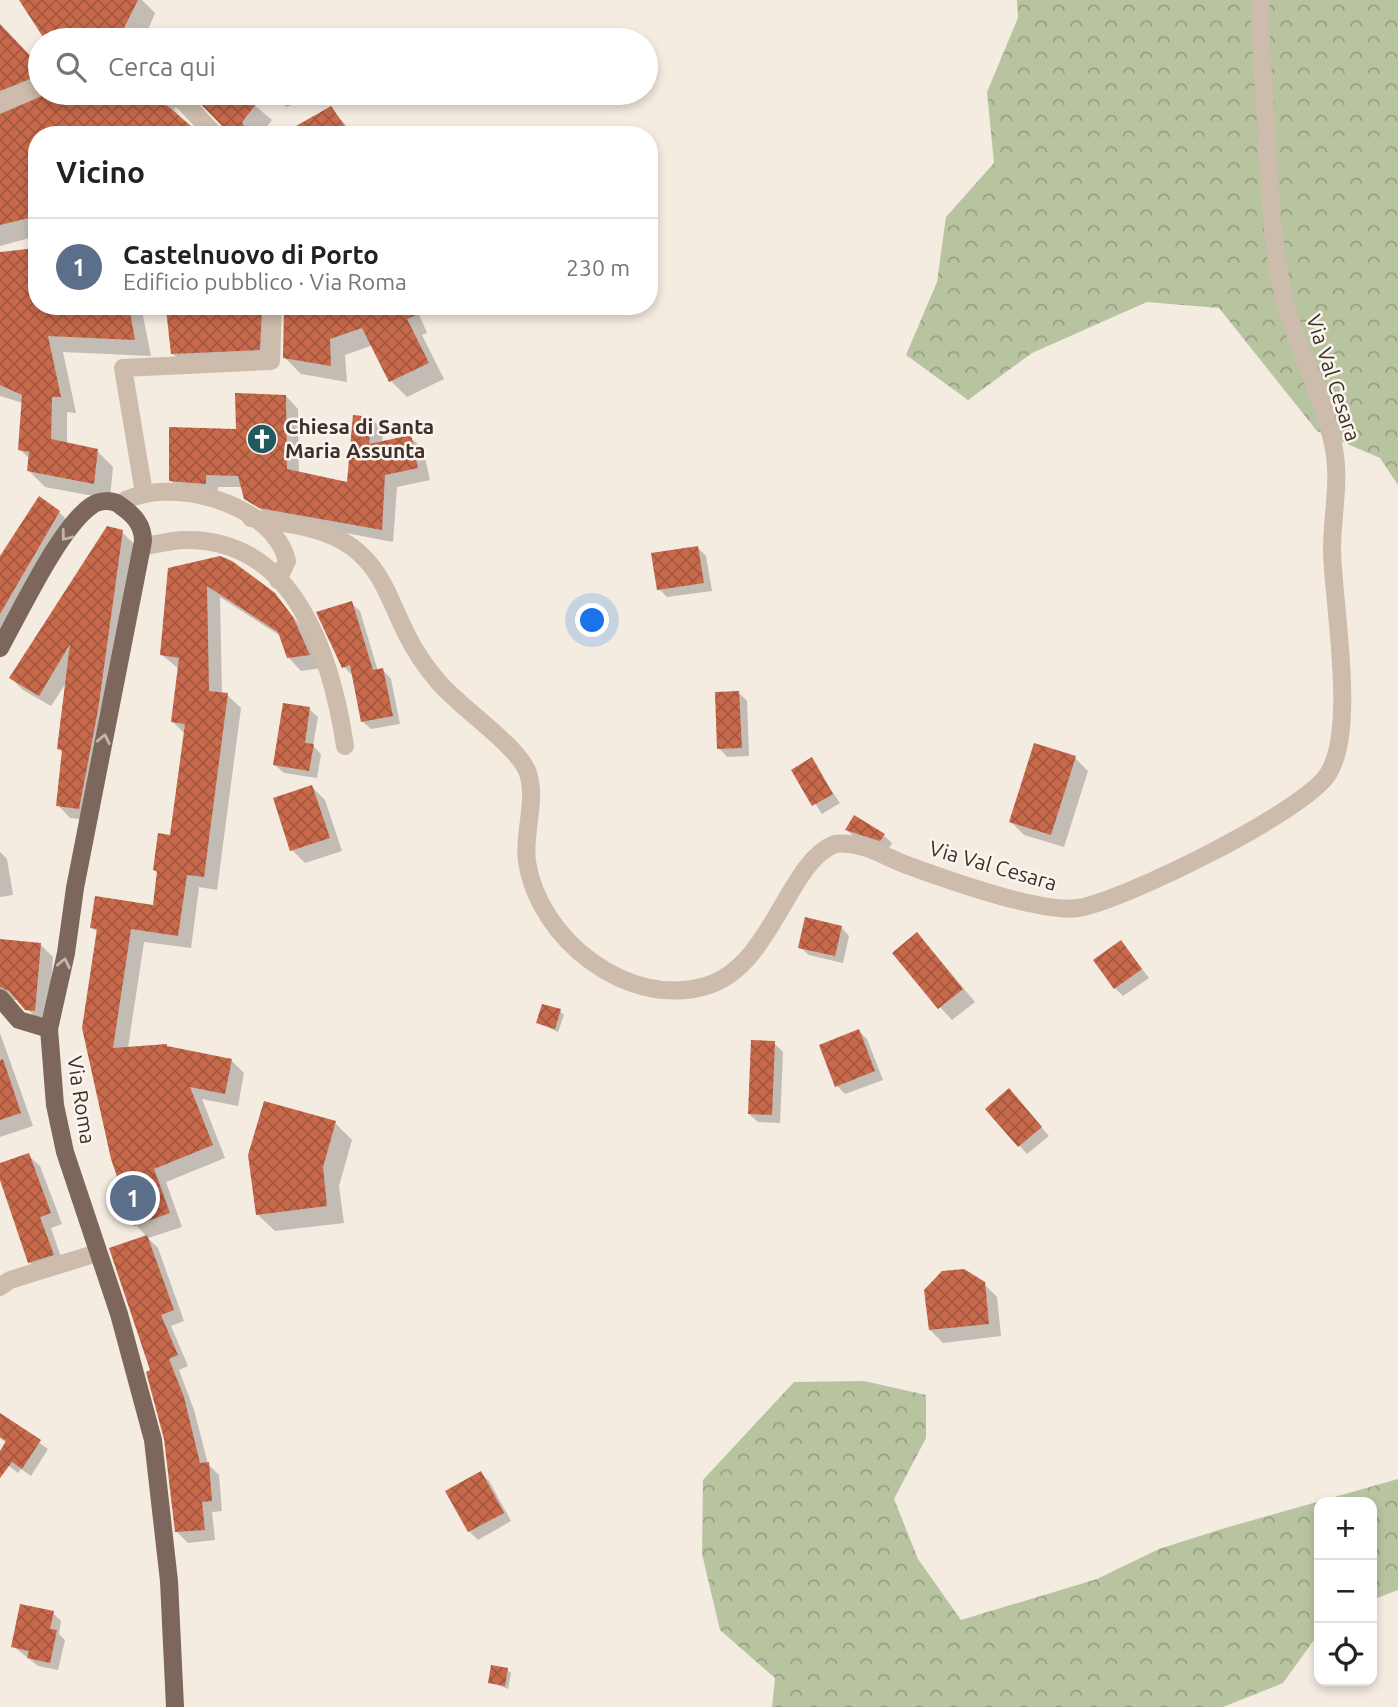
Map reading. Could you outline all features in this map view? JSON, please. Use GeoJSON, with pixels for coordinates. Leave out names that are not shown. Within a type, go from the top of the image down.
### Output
{"type":"FeatureCollection","features":[{"type":"Feature","properties":{"kind":"main road"},"geometry":{"type":"LineString","coordinates":[[0,649],[52,555],[85,511],[99,502],[119,504]]}},
{"type":"Feature","properties":{"kind":"main road","name":"Via Roma"},"geometry":{"type":"LineString","coordinates":[[119,504],[141,525],[142,547],[78,875],[66,953],[49,1029],[61,1132],[74,1187],[122,1326],[153,1440],[169,1581],[175,1707]]}},
{"type":"Feature","properties":{"kind":"main road"},"geometry":{"type":"LineString","coordinates":[[0,999],[19,1020],[49,1029]]}},
{"type":"Feature","properties":{"kind":"street","name":"Via Val Cesara"},"geometry":{"type":"LineString","coordinates":[[251,518],[328,534],[359,553],[373,568],[388,588],[409,639],[433,676],[511,750],[527,772],[530,801],[527,859],[532,888],[544,912],[563,938],[581,954],[598,966],[642,985],[664,989],[706,986],[734,971],[756,949],[813,862],[835,845],[858,846],[924,872],[1036,905],[1065,909],[1111,899],[1245,835],[1308,796],[1328,774],[1338,743],[1342,676],[1332,548],[1337,468],[1327,417],[1296,336],[1281,283],[1271,217],[1260,0]]}},
{"type":"Feature","properties":{"kind":"street"},"geometry":{"type":"LineString","coordinates":[[0,103],[28,91]]}},
{"type":"Feature","properties":{"kind":"street"},"geometry":{"type":"LineString","coordinates":[[188,105],[207,126]]}},
{"type":"Feature","properties":{"kind":"street"},"geometry":{"type":"LineString","coordinates":[[144,493],[123,368],[271,361],[273,315]]}},
{"type":"Feature","properties":{"kind":"street"},"geometry":{"type":"LineString","coordinates":[[119,504],[144,493],[176,490],[199,493],[251,518],[278,538],[285,550],[286,567],[278,580]]}},
{"type":"Feature","properties":{"kind":"street"},"geometry":{"type":"LineString","coordinates":[[142,547],[181,540],[212,542],[248,555],[278,580],[303,609],[316,631],[337,696],[345,746]]}},
{"type":"Feature","properties":{"kind":"street"},"geometry":{"type":"LineString","coordinates":[[3,1283],[97,1253]]}},
{"type":"Feature","properties":{"kind":"green space"},"geometry":{"type":"Polygon","coordinates":[[[1017,0],[1398,0],[1398,485],[1380,458],[1317,431],[1219,308],[1147,302],[1032,353],[968,400],[906,355],[937,282],[946,217],[994,163],[987,92],[1018,18],[1017,0]]]}},
{"type":"Feature","properties":{"kind":"green space"},"geometry":{"type":"Polygon","coordinates":[[[864,1381],[926,1395],[926,1438],[894,1499],[918,1559],[961,1620],[1097,1579],[1159,1549],[1314,1503],[1314,1640],[1283,1683],[1223,1707],[772,1707],[775,1678],[720,1630],[702,1554],[703,1480],[794,1382],[864,1381]]]}},
{"type":"Feature","properties":{"kind":"green space"},"geometry":{"type":"Polygon","coordinates":[[[1398,1479],[1398,1590],[1377,1598],[1377,1497],[1334,1497],[1398,1479]]]}},
{"type":"Feature","properties":{"kind":"building"},"geometry":{"type":"Polygon","coordinates":[[[19,0],[138,0],[124,28],[37,28],[19,0]]]}},
{"type":"Feature","properties":{"kind":"building"},"geometry":{"type":"Polygon","coordinates":[[[0,24],[28,53],[28,80],[0,91],[0,24]]]}},
{"type":"Feature","properties":{"kind":"building"},"geometry":{"type":"Polygon","coordinates":[[[28,102],[28,105],[166,105],[191,126],[28,126],[28,218],[0,225],[0,114],[28,102]]]}},
{"type":"Feature","properties":{"kind":"building"},"geometry":{"type":"Polygon","coordinates":[[[202,105],[255,105],[242,122],[244,126],[222,126],[202,105]]]}},
{"type":"Feature","properties":{"kind":"building"},"geometry":{"type":"Polygon","coordinates":[[[331,106],[345,126],[296,126],[331,106]]]}},
{"type":"Feature","properties":{"kind":"building"},"geometry":{"type":"Polygon","coordinates":[[[28,249],[28,315],[131,315],[135,340],[48,336],[61,397],[52,397],[51,439],[98,449],[94,484],[27,471],[29,452],[18,450],[22,395],[0,385],[0,252],[28,249]]]}},
{"type":"Feature","properties":{"kind":"building"},"geometry":{"type":"Polygon","coordinates":[[[167,315],[262,315],[260,350],[171,354],[167,315]]]}},
{"type":"Feature","properties":{"kind":"building"},"geometry":{"type":"Polygon","coordinates":[[[284,315],[416,315],[407,319],[429,363],[389,382],[362,328],[330,339],[331,366],[283,358],[284,315]]]}},
{"type":"Feature","properties":{"kind":"building"},"geometry":{"type":"Polygon","coordinates":[[[235,393],[286,395],[287,469],[347,482],[353,415],[372,417],[369,444],[411,435],[418,468],[385,475],[382,530],[259,508],[244,499],[238,476],[206,475],[206,484],[169,481],[169,427],[236,429],[235,393]]]}},
{"type":"Feature","properties":{"kind":"building"},"geometry":{"type":"Polygon","coordinates":[[[39,496],[60,511],[0,614],[0,556],[39,496]]]}},
{"type":"Feature","properties":{"kind":"building"},"geometry":{"type":"Polygon","coordinates":[[[107,526],[123,530],[98,710],[79,809],[56,806],[62,750],[57,749],[70,644],[39,696],[9,678],[107,526]]]}},
{"type":"Feature","properties":{"kind":"building"},"geometry":{"type":"Polygon","coordinates":[[[698,546],[704,583],[657,590],[651,553],[698,546]]]}},
{"type":"Feature","properties":{"kind":"building"},"geometry":{"type":"Polygon","coordinates":[[[220,556],[232,561],[275,593],[293,617],[310,655],[287,658],[278,632],[207,586],[209,691],[228,693],[204,877],[187,875],[178,936],[131,929],[113,1048],[167,1044],[232,1059],[225,1094],[190,1087],[213,1145],[154,1169],[170,1213],[134,1226],[111,1159],[82,1028],[97,929],[90,928],[95,896],[153,905],[157,871],[153,870],[158,833],[170,835],[185,724],[171,722],[179,658],[160,655],[168,568],[220,556]]]}},
{"type":"Feature","properties":{"kind":"building"},"geometry":{"type":"Polygon","coordinates":[[[352,601],[373,670],[383,668],[393,716],[361,722],[350,665],[342,668],[316,612],[352,601]]]}},
{"type":"Feature","properties":{"kind":"building"},"geometry":{"type":"Polygon","coordinates":[[[739,691],[742,748],[717,749],[715,692],[739,691]]]}},
{"type":"Feature","properties":{"kind":"building"},"geometry":{"type":"Polygon","coordinates":[[[283,703],[310,707],[305,743],[314,744],[309,771],[273,765],[283,703]]]}},
{"type":"Feature","properties":{"kind":"building"},"geometry":{"type":"Polygon","coordinates":[[[1034,743],[1076,756],[1051,835],[1009,822],[1034,743]]]}},
{"type":"Feature","properties":{"kind":"building"},"geometry":{"type":"Polygon","coordinates":[[[812,757],[833,794],[812,806],[791,770],[812,757]]]}},
{"type":"Feature","properties":{"kind":"building"},"geometry":{"type":"Polygon","coordinates":[[[312,785],[330,838],[290,851],[273,798],[312,785]]]}},
{"type":"Feature","properties":{"kind":"building"},"geometry":{"type":"Polygon","coordinates":[[[854,815],[885,834],[880,841],[845,830],[854,815]]]}},
{"type":"Feature","properties":{"kind":"building"},"geometry":{"type":"Polygon","coordinates":[[[805,917],[842,926],[835,956],[798,948],[805,917]]]}},
{"type":"Feature","properties":{"kind":"building"},"geometry":{"type":"Polygon","coordinates":[[[917,932],[963,989],[938,1009],[892,953],[917,932]]]}},
{"type":"Feature","properties":{"kind":"building"},"geometry":{"type":"Polygon","coordinates":[[[0,939],[41,943],[35,1011],[25,1010],[9,991],[0,987],[0,939]]]}},
{"type":"Feature","properties":{"kind":"building"},"geometry":{"type":"Polygon","coordinates":[[[1121,940],[1142,969],[1114,989],[1093,960],[1121,940]]]}},
{"type":"Feature","properties":{"kind":"building"},"geometry":{"type":"Polygon","coordinates":[[[542,1004],[561,1009],[555,1029],[536,1023],[542,1004]]]}},
{"type":"Feature","properties":{"kind":"building"},"geometry":{"type":"Polygon","coordinates":[[[859,1029],[875,1071],[835,1087],[819,1045],[859,1029]]]}},
{"type":"Feature","properties":{"kind":"building"},"geometry":{"type":"Polygon","coordinates":[[[751,1040],[775,1041],[772,1115],[748,1114],[751,1040]]]}},
{"type":"Feature","properties":{"kind":"building"},"geometry":{"type":"Polygon","coordinates":[[[3,1059],[21,1113],[0,1120],[0,1060],[3,1059]]]}},
{"type":"Feature","properties":{"kind":"building"},"geometry":{"type":"Polygon","coordinates":[[[1009,1088],[1042,1127],[1018,1147],[985,1109],[1009,1088]]]}},
{"type":"Feature","properties":{"kind":"building"},"geometry":{"type":"Polygon","coordinates":[[[264,1101],[336,1121],[323,1167],[327,1206],[256,1215],[248,1155],[264,1101]]]}},
{"type":"Feature","properties":{"kind":"building"},"geometry":{"type":"Polygon","coordinates":[[[29,1153],[51,1213],[40,1217],[54,1255],[28,1263],[0,1180],[0,1163],[29,1153]]]}},
{"type":"Feature","properties":{"kind":"building"},"geometry":{"type":"Polygon","coordinates":[[[147,1235],[174,1310],[161,1315],[178,1355],[169,1359],[184,1397],[200,1463],[209,1462],[212,1501],[202,1502],[205,1530],[175,1532],[164,1439],[146,1372],[150,1370],[109,1248],[147,1235]]]}},
{"type":"Feature","properties":{"kind":"building"},"geometry":{"type":"Polygon","coordinates":[[[964,1269],[985,1282],[989,1324],[929,1330],[924,1290],[942,1271],[964,1269]]]}},
{"type":"Feature","properties":{"kind":"building"},"geometry":{"type":"Polygon","coordinates":[[[0,1413],[41,1440],[22,1469],[12,1462],[0,1478],[0,1451],[6,1441],[0,1437],[0,1413]]]}},
{"type":"Feature","properties":{"kind":"building"},"geometry":{"type":"Polygon","coordinates":[[[481,1471],[504,1513],[468,1532],[445,1491],[481,1471]]]}},
{"type":"Feature","properties":{"kind":"building"},"geometry":{"type":"Polygon","coordinates":[[[20,1604],[54,1611],[50,1629],[57,1630],[50,1663],[27,1658],[29,1651],[11,1647],[20,1604]]]}},
{"type":"Feature","properties":{"kind":"building"},"geometry":{"type":"Polygon","coordinates":[[[491,1665],[508,1668],[505,1686],[488,1683],[491,1665]]]}},
{"type":"Feature","properties":{"kind":"place","name":"Chiesa di Santa Maria Assunta"},"geometry":{"type":"Point","coordinates":[262,439]}},
{"type":"Feature","properties":{"kind":"place","name":"Castelnuovo di Porto"},"geometry":{"type":"Point","coordinates":[133,1198]}}]}
